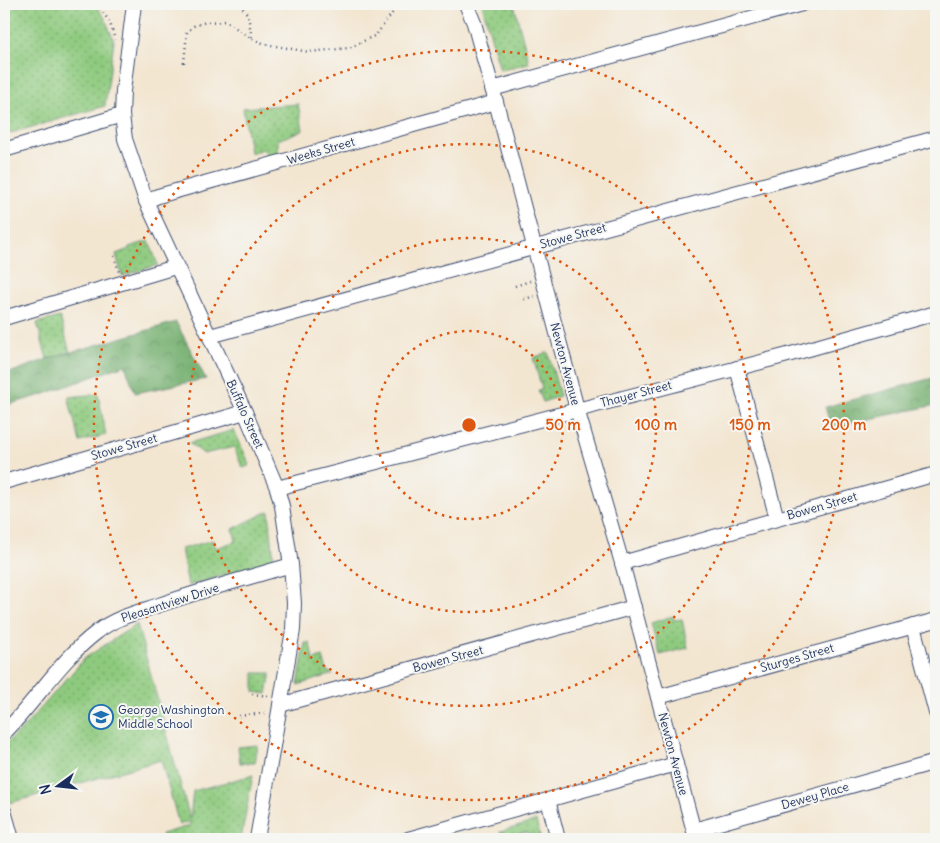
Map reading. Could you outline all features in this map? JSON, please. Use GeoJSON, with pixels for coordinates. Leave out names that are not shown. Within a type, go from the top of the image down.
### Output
{"type":"FeatureCollection","features":[{"type":"Feature","properties":{"kind":"street","name":"Buffalo Street"},"geometry":{"type":"LineString","coordinates":[[134,4],[123,91],[122,115],[125,139],[146,201],[175,267],[210,336],[245,412],[277,488],[282,506],[291,565],[294,603],[293,630],[257,839]]}},
{"type":"Feature","properties":{"kind":"street","name":"Newton Avenue"},"geometry":{"type":"LineString","coordinates":[[466,4],[474,23],[577,409],[622,563],[695,835]]}},
{"type":"Feature","properties":{"kind":"street","name":"Weeks Street"},"geometry":{"type":"LineString","coordinates":[[146,201],[802,4]]}},
{"type":"Feature","properties":{"kind":"street"},"geometry":{"type":"LineString","coordinates":[[4,150],[122,115]]}},
{"type":"Feature","properties":{"kind":"street","name":"Stowe Street"},"geometry":{"type":"LineString","coordinates":[[210,336],[936,138]]}},
{"type":"Feature","properties":{"kind":"street"},"geometry":{"type":"LineString","coordinates":[[4,318],[175,267]]}},
{"type":"Feature","properties":{"kind":"street","name":"Thayer Street"},"geometry":{"type":"LineString","coordinates":[[277,488],[737,368],[936,313]]}},
{"type":"Feature","properties":{"kind":"street"},"geometry":{"type":"LineString","coordinates":[[737,368],[777,519]]}},
{"type":"Feature","properties":{"kind":"street","name":"Stowe Street"},"geometry":{"type":"LineString","coordinates":[[4,482],[245,412]]}},
{"type":"Feature","properties":{"kind":"street","name":"Bowen Street"},"geometry":{"type":"LineString","coordinates":[[622,563],[936,474]]}},
{"type":"Feature","properties":{"kind":"street","name":"Pleasantview Drive"},"geometry":{"type":"LineString","coordinates":[[4,733],[83,643],[107,625],[128,615],[180,598],[291,565]]}},
{"type":"Feature","properties":{"kind":"street","name":"Bowen Street"},"geometry":{"type":"LineString","coordinates":[[280,706],[634,608]]}},
{"type":"Feature","properties":{"kind":"street","name":"Sturges Street"},"geometry":{"type":"LineString","coordinates":[[658,697],[936,620]]}},
{"type":"Feature","properties":{"kind":"street"},"geometry":{"type":"LineString","coordinates":[[913,626],[936,713]]}},
{"type":"Feature","properties":{"kind":"street","name":"Dewey Place"},"geometry":{"type":"LineString","coordinates":[[695,835],[936,762]]}},
{"type":"Feature","properties":{"kind":"street"},"geometry":{"type":"LineString","coordinates":[[417,838],[676,764]]}},
{"type":"Feature","properties":{"kind":"street"},"geometry":{"type":"LineString","coordinates":[[548,800],[558,839]]}},
{"type":"Feature","properties":{"kind":"street"},"geometry":{"type":"LineString","coordinates":[[4,811],[12,839]]}},
{"type":"Feature","properties":{"kind":"path"},"geometry":{"type":"LineString","coordinates":[[98,4],[110,23],[116,41]]}},
{"type":"Feature","properties":{"kind":"path"},"geometry":{"type":"LineString","coordinates":[[240,4],[248,15],[252,39]]}},
{"type":"Feature","properties":{"kind":"path"},"geometry":{"type":"LineString","coordinates":[[184,64],[187,32],[196,25],[214,21],[226,21],[252,39],[265,44],[309,52],[349,48],[376,35],[399,4]]}},
{"type":"Feature","properties":{"kind":"path"},"geometry":{"type":"LineString","coordinates":[[515,286],[534,280]]}},
{"type":"Feature","properties":{"kind":"path"},"geometry":{"type":"LineString","coordinates":[[524,299],[535,296]]}},
{"type":"Feature","properties":{"kind":"path"},"geometry":{"type":"LineString","coordinates":[[252,694],[268,696]]}},
{"type":"Feature","properties":{"kind":"path"},"geometry":{"type":"LineString","coordinates":[[239,716],[265,713]]}},
{"type":"Feature","properties":{"kind":"green space"},"geometry":{"type":"Polygon","coordinates":[[[4,4],[95,4],[105,18],[114,41],[105,106],[4,135],[4,4]]]}},
{"type":"Feature","properties":{"kind":"green space"},"geometry":{"type":"Polygon","coordinates":[[[482,4],[514,4],[529,63],[500,70],[482,4]]]}},
{"type":"Feature","properties":{"kind":"green space"},"geometry":{"type":"Polygon","coordinates":[[[298,104],[303,130],[278,140],[278,156],[268,160],[264,149],[250,153],[243,108],[298,104]]]}},
{"type":"Feature","properties":{"kind":"green space"},"geometry":{"type":"Polygon","coordinates":[[[149,241],[158,265],[122,276],[116,254],[129,249],[129,247],[149,241]]]}},
{"type":"Feature","properties":{"kind":"green space"},"geometry":{"type":"Polygon","coordinates":[[[60,317],[70,352],[47,359],[37,323],[60,317]]]}},
{"type":"Feature","properties":{"kind":"green space"},"geometry":{"type":"Polygon","coordinates":[[[176,322],[206,379],[135,393],[125,365],[42,395],[4,406],[4,375],[47,359],[176,322]]]}},
{"type":"Feature","properties":{"kind":"green space"},"geometry":{"type":"Polygon","coordinates":[[[548,352],[560,396],[543,402],[538,390],[542,389],[533,358],[548,352]]]}},
{"type":"Feature","properties":{"kind":"green space"},"geometry":{"type":"Polygon","coordinates":[[[936,377],[936,405],[831,427],[825,407],[936,377]]]}},
{"type":"Feature","properties":{"kind":"green space"},"geometry":{"type":"Polygon","coordinates":[[[98,394],[106,435],[80,442],[68,397],[98,394]]]}},
{"type":"Feature","properties":{"kind":"green space"},"geometry":{"type":"Polygon","coordinates":[[[234,430],[250,465],[244,468],[234,447],[204,454],[189,443],[234,430]]]}},
{"type":"Feature","properties":{"kind":"green space"},"geometry":{"type":"Polygon","coordinates":[[[269,511],[274,561],[188,586],[181,549],[213,540],[216,548],[236,541],[233,529],[269,511]]]}},
{"type":"Feature","properties":{"kind":"green space"},"geometry":{"type":"Polygon","coordinates":[[[673,616],[674,620],[682,619],[688,648],[660,655],[651,623],[673,616]]]}},
{"type":"Feature","properties":{"kind":"green space","name":"George Washington Middle School"},"geometry":{"type":"Polygon","coordinates":[[[137,624],[190,819],[193,791],[253,775],[241,839],[163,839],[161,834],[189,826],[190,821],[179,825],[161,760],[10,803],[4,779],[4,745],[26,725],[85,658],[137,624]]]}},
{"type":"Feature","properties":{"kind":"green space"},"geometry":{"type":"Polygon","coordinates":[[[305,643],[310,643],[313,660],[323,657],[327,671],[333,674],[298,685],[305,643]]]}},
{"type":"Feature","properties":{"kind":"green space"},"geometry":{"type":"Polygon","coordinates":[[[254,673],[271,673],[267,694],[254,692],[254,673]]]}},
{"type":"Feature","properties":{"kind":"green space"},"geometry":{"type":"Polygon","coordinates":[[[258,745],[255,763],[240,763],[238,747],[258,745]]]}},
{"type":"Feature","properties":{"kind":"green space"},"geometry":{"type":"Polygon","coordinates":[[[536,821],[541,839],[531,839],[527,832],[502,839],[500,832],[536,821]]]}},
{"type":"Feature","properties":{"kind":"place","name":"George Washington Middle School"},"geometry":{"type":"Point","coordinates":[101,717]}}]}
